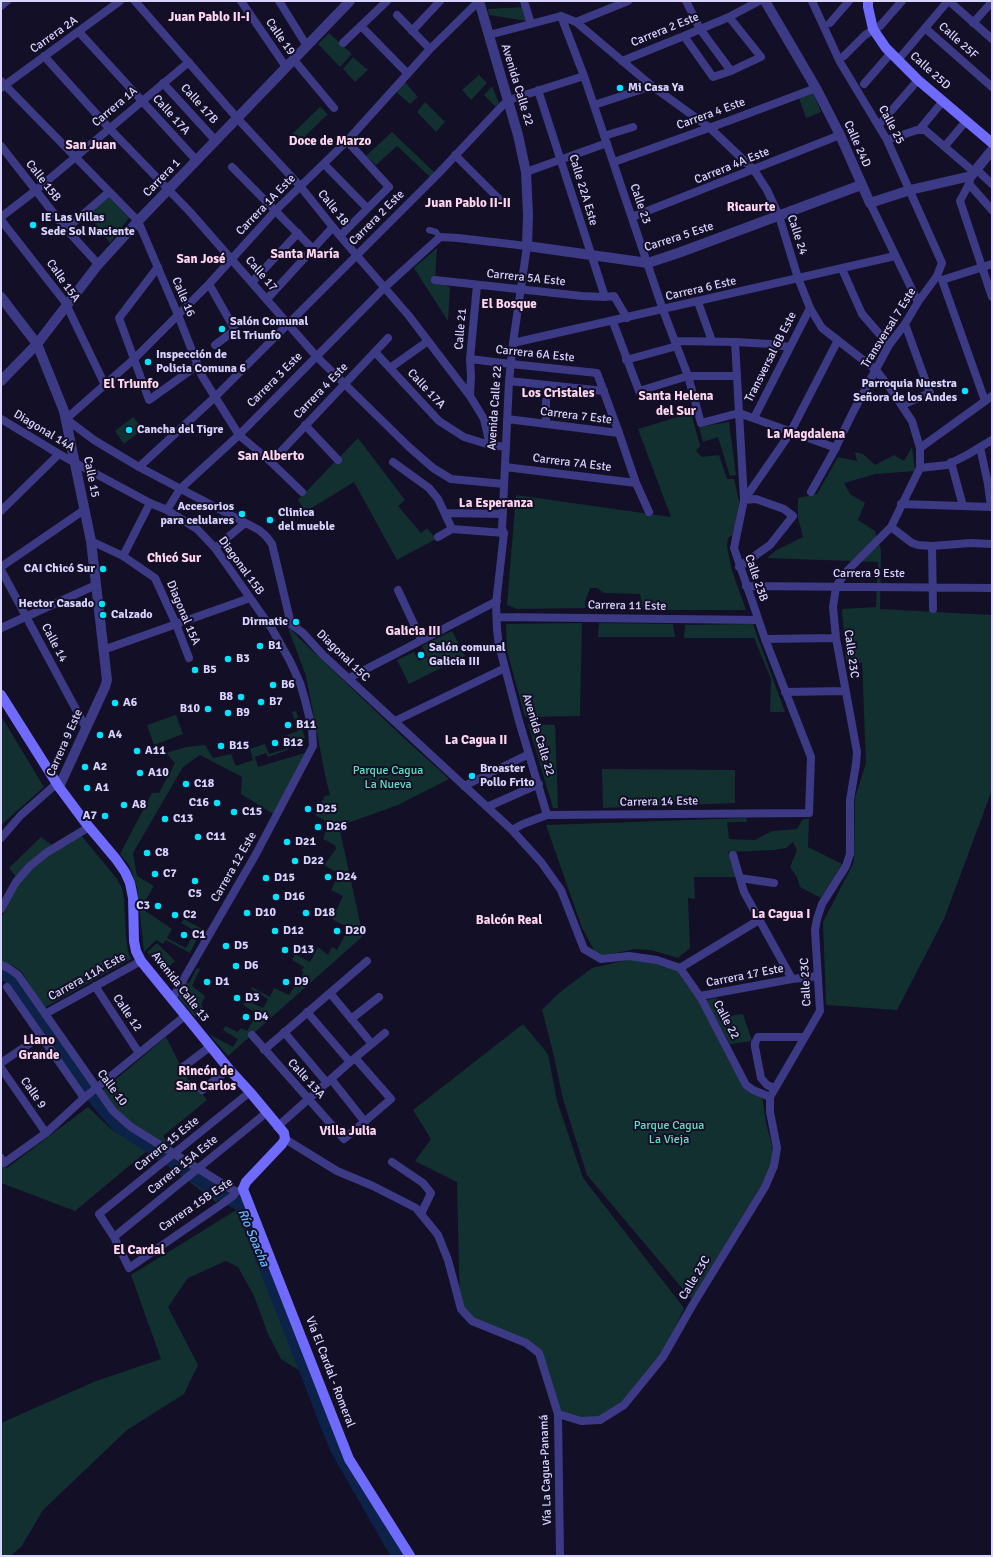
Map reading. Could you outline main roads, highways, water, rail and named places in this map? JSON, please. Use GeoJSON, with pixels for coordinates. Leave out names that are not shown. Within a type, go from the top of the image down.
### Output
{"type":"FeatureCollection","features":[{"type":"Feature","properties":{"kind":"main road","name":"Calle 25D"},"geometry":{"type":"LineString","coordinates":[[868,4],[874,29],[886,48],[894,57],[918,80],[992,143]]}},
{"type":"Feature","properties":{"kind":"main road","name":"Avenida Calle 13"},"geometry":{"type":"LineString","coordinates":[[1,695],[59,787],[89,828],[116,859],[130,883],[133,898],[134,941],[136,951],[141,961],[186,1015],[197,1031],[250,1092],[277,1127],[284,1133],[285,1139]]}},
{"type":"Feature","properties":{"kind":"main road","name":"Carrera 15B Este"},"geometry":{"type":"LineString","coordinates":[[237,1192],[285,1139]]}},
{"type":"Feature","properties":{"kind":"main road","name":"Vía El Cardal - Romeral"},"geometry":{"type":"LineString","coordinates":[[237,1192],[349,1459],[410,1556]]}},
{"type":"Feature","properties":{"kind":"waterway","name":"Río Soacha"},"geometry":{"type":"LineString","coordinates":[[1,974],[8,975],[13,979],[97,1102],[117,1125],[229,1199],[241,1205],[336,1448],[398,1556]]}},
{"type":"Feature","properties":{"kind":"place","name":"Mi Casa Ya"},"geometry":{"type":"Point","coordinates":[620,88]}},
{"type":"Feature","properties":{"kind":"place","name":"IE Las Villas Sede Sol Naciente"},"geometry":{"type":"Point","coordinates":[33,225]}},
{"type":"Feature","properties":{"kind":"place","name":"Salón Comunal El Triunfo"},"geometry":{"type":"Point","coordinates":[222,329]}},
{"type":"Feature","properties":{"kind":"place","name":"Inspección de Policia Comuna 6"},"geometry":{"type":"Point","coordinates":[148,362]}},
{"type":"Feature","properties":{"kind":"place","name":"Parroquia Nuestra Señora de los Andes"},"geometry":{"type":"Point","coordinates":[965,391]}},
{"type":"Feature","properties":{"kind":"place","name":"Cancha del Tigre"},"geometry":{"type":"Point","coordinates":[129,430]}},
{"type":"Feature","properties":{"kind":"place","name":"Accesorios para celulares"},"geometry":{"type":"Point","coordinates":[242,514]}},
{"type":"Feature","properties":{"kind":"place","name":"Clinica del mueble"},"geometry":{"type":"Point","coordinates":[270,520]}},
{"type":"Feature","properties":{"kind":"place","name":"CAI Chicó Sur"},"geometry":{"type":"Point","coordinates":[103,569]}},
{"type":"Feature","properties":{"kind":"place","name":"Hector Casado"},"geometry":{"type":"Point","coordinates":[102,604]}},
{"type":"Feature","properties":{"kind":"place","name":"Calzado"},"geometry":{"type":"Point","coordinates":[103,615]}},
{"type":"Feature","properties":{"kind":"place","name":"Dirmatic"},"geometry":{"type":"Point","coordinates":[296,622]}},
{"type":"Feature","properties":{"kind":"place","name":"B1"},"geometry":{"type":"Point","coordinates":[260,646]}},
{"type":"Feature","properties":{"kind":"place","name":"Salón comunal Galicia III"},"geometry":{"type":"Point","coordinates":[421,655]}},
{"type":"Feature","properties":{"kind":"place","name":"B3"},"geometry":{"type":"Point","coordinates":[228,659]}},
{"type":"Feature","properties":{"kind":"place","name":"B5"},"geometry":{"type":"Point","coordinates":[195,670]}},
{"type":"Feature","properties":{"kind":"place","name":"B6"},"geometry":{"type":"Point","coordinates":[273,685]}},
{"type":"Feature","properties":{"kind":"place","name":"B8"},"geometry":{"type":"Point","coordinates":[241,697]}},
{"type":"Feature","properties":{"kind":"place","name":"B7"},"geometry":{"type":"Point","coordinates":[261,702]}},
{"type":"Feature","properties":{"kind":"place","name":"A6"},"geometry":{"type":"Point","coordinates":[115,703]}},
{"type":"Feature","properties":{"kind":"place","name":"B10"},"geometry":{"type":"Point","coordinates":[208,709]}},
{"type":"Feature","properties":{"kind":"place","name":"B9"},"geometry":{"type":"Point","coordinates":[228,713]}},
{"type":"Feature","properties":{"kind":"place","name":"B11"},"geometry":{"type":"Point","coordinates":[288,725]}},
{"type":"Feature","properties":{"kind":"place","name":"A4"},"geometry":{"type":"Point","coordinates":[100,735]}},
{"type":"Feature","properties":{"kind":"place","name":"B12"},"geometry":{"type":"Point","coordinates":[275,743]}},
{"type":"Feature","properties":{"kind":"place","name":"B15"},"geometry":{"type":"Point","coordinates":[221,746]}},
{"type":"Feature","properties":{"kind":"place","name":"A11"},"geometry":{"type":"Point","coordinates":[137,751]}},
{"type":"Feature","properties":{"kind":"place","name":"A2"},"geometry":{"type":"Point","coordinates":[85,767]}},
{"type":"Feature","properties":{"kind":"place","name":"A10"},"geometry":{"type":"Point","coordinates":[140,773]}},
{"type":"Feature","properties":{"kind":"place","name":"Broaster Pollo Frito"},"geometry":{"type":"Point","coordinates":[472,776]}},
{"type":"Feature","properties":{"kind":"place","name":"C18"},"geometry":{"type":"Point","coordinates":[186,784]}},
{"type":"Feature","properties":{"kind":"place","name":"A1"},"geometry":{"type":"Point","coordinates":[87,788]}},
{"type":"Feature","properties":{"kind":"place","name":"C16"},"geometry":{"type":"Point","coordinates":[217,803]}},
{"type":"Feature","properties":{"kind":"place","name":"A8"},"geometry":{"type":"Point","coordinates":[124,805]}},
{"type":"Feature","properties":{"kind":"place","name":"D25"},"geometry":{"type":"Point","coordinates":[308,809]}},
{"type":"Feature","properties":{"kind":"place","name":"C15"},"geometry":{"type":"Point","coordinates":[234,812]}},
{"type":"Feature","properties":{"kind":"place","name":"A7"},"geometry":{"type":"Point","coordinates":[105,816]}},
{"type":"Feature","properties":{"kind":"place","name":"C13"},"geometry":{"type":"Point","coordinates":[165,819]}},
{"type":"Feature","properties":{"kind":"place","name":"D26"},"geometry":{"type":"Point","coordinates":[318,827]}},
{"type":"Feature","properties":{"kind":"place","name":"C11"},"geometry":{"type":"Point","coordinates":[198,837]}},
{"type":"Feature","properties":{"kind":"place","name":"D21"},"geometry":{"type":"Point","coordinates":[287,842]}},
{"type":"Feature","properties":{"kind":"place","name":"C8"},"geometry":{"type":"Point","coordinates":[147,853]}},
{"type":"Feature","properties":{"kind":"place","name":"D22"},"geometry":{"type":"Point","coordinates":[295,861]}},
{"type":"Feature","properties":{"kind":"place","name":"C7"},"geometry":{"type":"Point","coordinates":[155,874]}},
{"type":"Feature","properties":{"kind":"place","name":"D24"},"geometry":{"type":"Point","coordinates":[328,877]}},
{"type":"Feature","properties":{"kind":"place","name":"D15"},"geometry":{"type":"Point","coordinates":[266,878]}},
{"type":"Feature","properties":{"kind":"place","name":"C5"},"geometry":{"type":"Point","coordinates":[195,881]}},
{"type":"Feature","properties":{"kind":"place","name":"D16"},"geometry":{"type":"Point","coordinates":[276,897]}},
{"type":"Feature","properties":{"kind":"place","name":"C3"},"geometry":{"type":"Point","coordinates":[158,906]}},
{"type":"Feature","properties":{"kind":"place","name":"D10"},"geometry":{"type":"Point","coordinates":[247,913]}},
{"type":"Feature","properties":{"kind":"place","name":"D18"},"geometry":{"type":"Point","coordinates":[306,913]}},
{"type":"Feature","properties":{"kind":"place","name":"C2"},"geometry":{"type":"Point","coordinates":[175,915]}},
{"type":"Feature","properties":{"kind":"place","name":"D12"},"geometry":{"type":"Point","coordinates":[275,931]}},
{"type":"Feature","properties":{"kind":"place","name":"D20"},"geometry":{"type":"Point","coordinates":[337,931]}},
{"type":"Feature","properties":{"kind":"place","name":"C1"},"geometry":{"type":"Point","coordinates":[184,935]}},
{"type":"Feature","properties":{"kind":"place","name":"D5"},"geometry":{"type":"Point","coordinates":[226,946]}},
{"type":"Feature","properties":{"kind":"place","name":"D13"},"geometry":{"type":"Point","coordinates":[285,950]}},
{"type":"Feature","properties":{"kind":"place","name":"D6"},"geometry":{"type":"Point","coordinates":[236,966]}},
{"type":"Feature","properties":{"kind":"place","name":"D1"},"geometry":{"type":"Point","coordinates":[207,982]}},
{"type":"Feature","properties":{"kind":"place","name":"D9"},"geometry":{"type":"Point","coordinates":[286,982]}},
{"type":"Feature","properties":{"kind":"place","name":"D3"},"geometry":{"type":"Point","coordinates":[237,998]}},
{"type":"Feature","properties":{"kind":"place","name":"D4"},"geometry":{"type":"Point","coordinates":[246,1017]}},
{"type":"Feature","properties":{"kind":"district","name":"Juan Pablo II-I"},"geometry":{"type":"Point","coordinates":[209,18]}},
{"type":"Feature","properties":{"kind":"district","name":"Doce de Marzo"},"geometry":{"type":"Point","coordinates":[330,142]}},
{"type":"Feature","properties":{"kind":"district","name":"San Juan"},"geometry":{"type":"Point","coordinates":[91,146]}},
{"type":"Feature","properties":{"kind":"district","name":"Juan Pablo II-II"},"geometry":{"type":"Point","coordinates":[468,204]}},
{"type":"Feature","properties":{"kind":"district","name":"Ricaurte"},"geometry":{"type":"Point","coordinates":[751,208]}},
{"type":"Feature","properties":{"kind":"district","name":"Santa María"},"geometry":{"type":"Point","coordinates":[305,255]}},
{"type":"Feature","properties":{"kind":"district","name":"San José"},"geometry":{"type":"Point","coordinates":[201,260]}},
{"type":"Feature","properties":{"kind":"district","name":"El Bosque"},"geometry":{"type":"Point","coordinates":[509,305]}},
{"type":"Feature","properties":{"kind":"district","name":"El Triunfo"},"geometry":{"type":"Point","coordinates":[131,385]}},
{"type":"Feature","properties":{"kind":"district","name":"Los Cristales"},"geometry":{"type":"Point","coordinates":[558,394]}},
{"type":"Feature","properties":{"kind":"district","name":"Santa Helena del Sur"},"geometry":{"type":"Point","coordinates":[676,404]}},
{"type":"Feature","properties":{"kind":"district","name":"La Magdalena"},"geometry":{"type":"Point","coordinates":[806,435]}},
{"type":"Feature","properties":{"kind":"district","name":"San Alberto"},"geometry":{"type":"Point","coordinates":[271,457]}},
{"type":"Feature","properties":{"kind":"district","name":"La Esperanza"},"geometry":{"type":"Point","coordinates":[496,504]}},
{"type":"Feature","properties":{"kind":"district","name":"Chicó Sur"},"geometry":{"type":"Point","coordinates":[174,559]}},
{"type":"Feature","properties":{"kind":"district","name":"Galicia III"},"geometry":{"type":"Point","coordinates":[413,632]}},
{"type":"Feature","properties":{"kind":"district","name":"La Cagua II"},"geometry":{"type":"Point","coordinates":[476,741]}},
{"type":"Feature","properties":{"kind":"district","name":"La Cagua I"},"geometry":{"type":"Point","coordinates":[781,915]}},
{"type":"Feature","properties":{"kind":"district","name":"Balcón Real"},"geometry":{"type":"Point","coordinates":[509,921]}},
{"type":"Feature","properties":{"kind":"district","name":"Llano Grande"},"geometry":{"type":"Point","coordinates":[39,1048]}},
{"type":"Feature","properties":{"kind":"district","name":"Rincón de San Carlos"},"geometry":{"type":"Point","coordinates":[206,1080]}},
{"type":"Feature","properties":{"kind":"district","name":"Villa Julia"},"geometry":{"type":"Point","coordinates":[348,1132]}},
{"type":"Feature","properties":{"kind":"district","name":"El Cardal"},"geometry":{"type":"Point","coordinates":[139,1251]}},
{"type":"Feature","properties":{"kind":"park label","name":"Parque Cagua La Nueva"},"geometry":{"type":"Point","coordinates":[388,778]}},
{"type":"Feature","properties":{"kind":"park label","name":"Parque Cagua La Vieja"},"geometry":{"type":"Point","coordinates":[669,1133]}}]}
